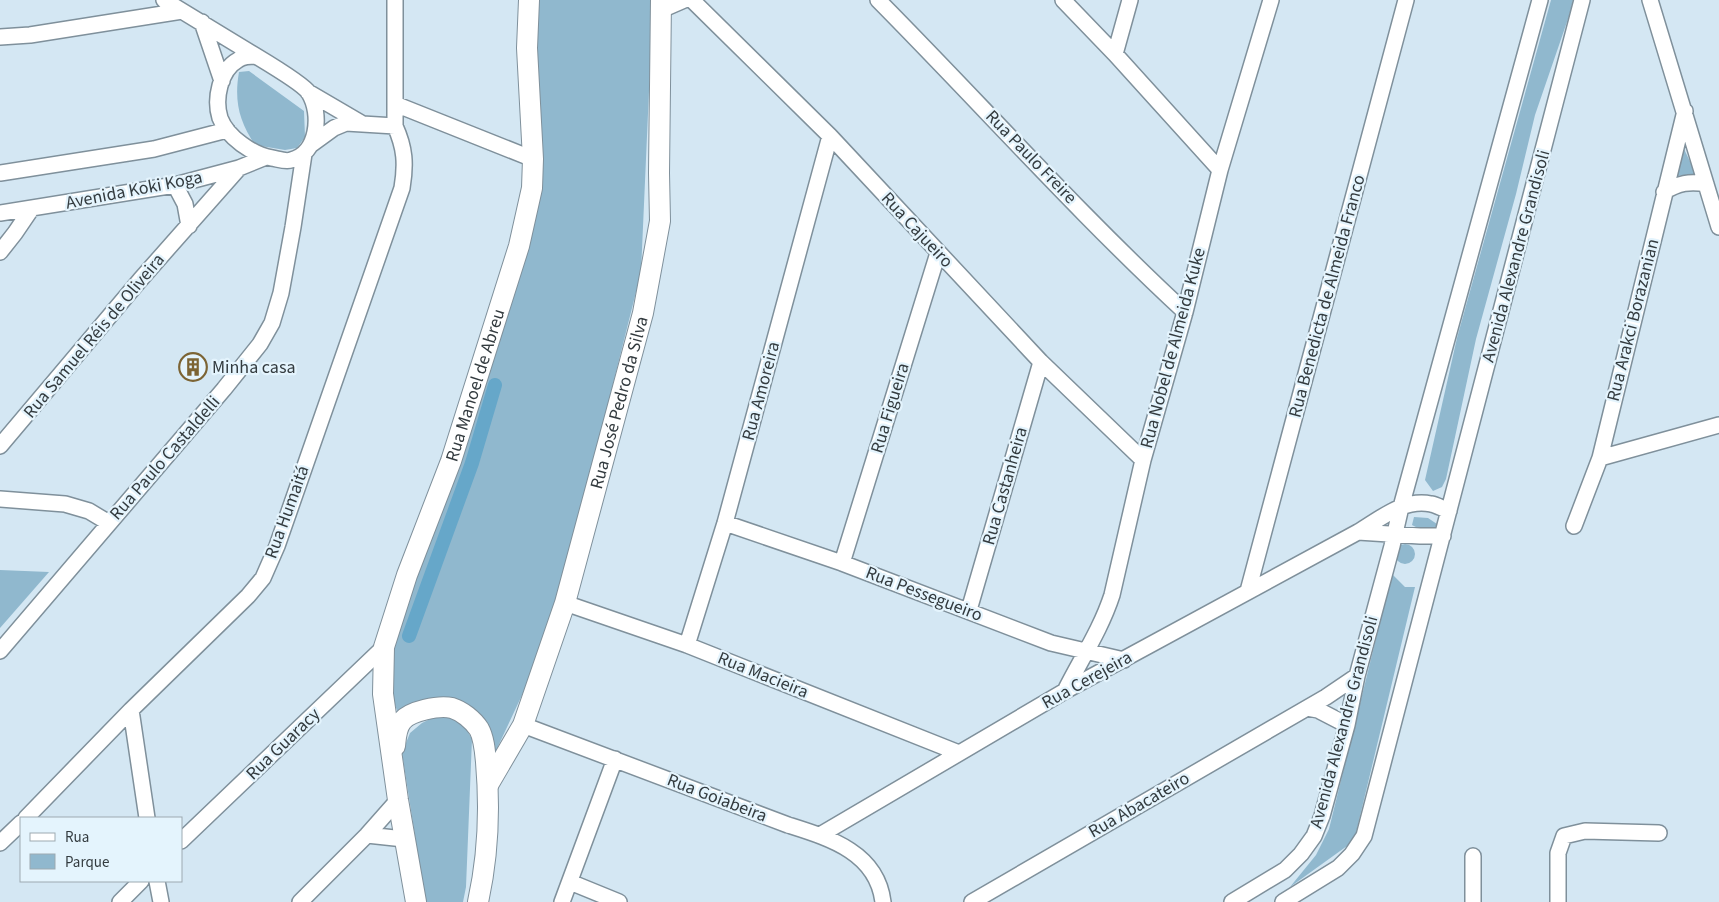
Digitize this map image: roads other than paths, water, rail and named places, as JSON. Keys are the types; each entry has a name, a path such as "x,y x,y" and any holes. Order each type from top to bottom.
{"main road":[{"name":"Rua Manoel de Abreu","path":"393,763 383,694 384,647 407,576 451,462 519,246 532,188 534,159 527,48 529,0"},
{"name":"Rua José Pedro da Silva","path":"488,785 523,725 565,603 643,313 660,221 661,5"},
{"path":"416,902 404,839 393,763 396,730 402,721 412,713 433,708 452,708 467,716 479,729 485,748 488,785 486,850 478,902"}],"street":[{"path":"164,0 256,56 308,92 362,124"},
{"name":"Rua Humaitá","path":"27,817 131,710 248,596 263,578 277,546 402,188 404,155 402,141 395,126 395,0"},
{"path":"661,5 684,0"},
{"name":"Rua Cajueiro","path":"692,0 830,136 1041,362 1143,460"},
{"name":"Rua Paulo Freire","path":"878,0 1131,262 1185,312"},
{"path":"1063,0 1115,54 1220,170"},
{"path":"1115,54 1130,0"},
{"name":"Rua Nobel de Almeida Kuke","path":"1065,691 1106,613 1112,595 1143,460 1185,312 1220,170 1271,0"},
{"name":"Rua Benedicta de Almeida Franco","path":"1248,591 1406,0"},
{"name":"Avenida Alexandre Grandisoli","path":"1232,902 1286,870 1302,854 1314,836 1322,816 1347,725 1357,676 1401,507 1540,0"},
{"name":"Avenida Alexandre Grandisoli","path":"1283,902 1338,868 1352,854 1364,836 1582,0"},
{"path":"1650,0 1719,226"},
{"path":"0,37 30,35 182,11"},
{"path":"202,22 222,81"},
{"path":"256,56 244,57 227,68 218,96 220,117 227,130 242,144 266,157 290,161 340,124 353,122 395,126"},
{"path":"308,92 316,116 316,126 308,149"},
{"path":"395,104 534,159"},
{"name":"Rua Arakci Borazanian","path":"1574,526 1600,458 1685,111"},
{"name":"Avenida Koki Koga","path":"0,173 154,149 227,130"},
{"name":"Rua Amoreira","path":"687,645 724,523 830,136"},
{"name":"Rua Paulo Castaldelli","path":"0,651 224,389 260,344 272,323 281,293 308,149"},
{"name":"Avenida Koki Koga","path":"0,212 175,185 239,168 266,157"},
{"name":"Rua Samuel Réis de Oliveira","path":"0,446 140,280 239,168"},
{"path":"1664,192 1682,183 1706,184"},
{"path":"175,185 186,204 189,226"},
{"path":"0,252 32,208"},
{"name":"Rua Figueira","path":"842,563 938,253"},
{"name":"Rua Castanheira","path":"969,610 1041,362"},
{"path":"1600,458 1719,425"},
{"path":"0,499 65,504 89,511 109,524"},
{"path":"1401,507 1414,503 1424,503 1433,504 1449,511"},
{"name":"Rua Cerejeira","path":"820,835 1065,691 1401,507"},
{"name":"Rua Pessegueiro","path":"724,523 842,563 969,610 1051,643 1124,660"},
{"path":"1358,532 1443,536"},
{"name":"Rua Macieira","path":"565,603 687,645 959,753"},
{"name":"Rua Guaracy","path":"182,841 384,647"},
{"name":"Rua Abacateiro","path":"972,902 1307,708 1357,676"},
{"path":"1307,708 1324,712 1347,725"},
{"path":"131,710 147,817"},
{"name":"Rua Goiabeira","path":"523,725 788,826 820,835 849,848 866,864 878,881 883,902"},
{"path":"562,902 615,759"},
{"path":"300,902 367,835 398,800"},
{"path":"0,843 20,824"},
{"path":"1558,902 1558,853 1564,836 1585,831 1659,833"},
{"path":"367,835 404,839"},
{"path":"1473,856 1473,902"},
{"path":"120,902 140,882"},
{"path":"158,882 161,902"},
{"path":"570,882 619,902"}],"waterway":[{"path":"409,636 472,463 495,385"}],"place":[{"name":"Minha casa","path":"193,367"}]}
